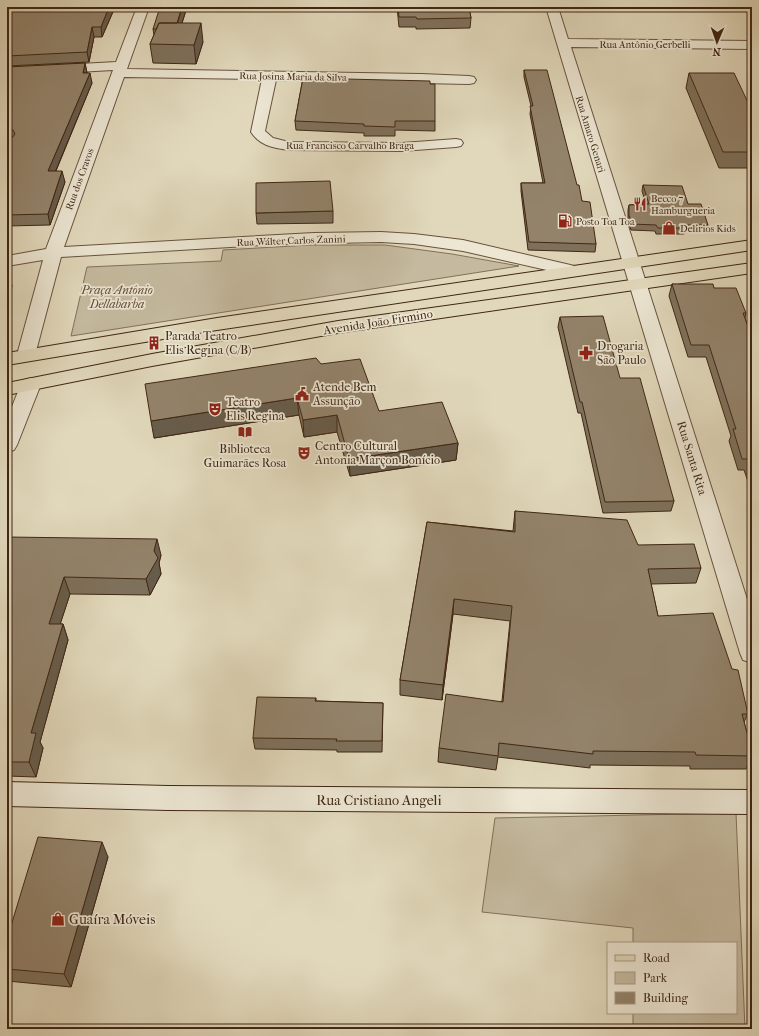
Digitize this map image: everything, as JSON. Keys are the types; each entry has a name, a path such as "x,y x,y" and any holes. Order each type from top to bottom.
{"main road":[{"name":"Avenida João Firmino","path":"7,359 217,324 752,245"},
{"name":"Avenida João Firmino","path":"7,390 152,360 338,327 752,268"}],"street":[{"name":"Rua dos Cravos","path":"26,355 58,236 143,7"},
{"name":"Rua Amaro Genari","path":"552,7 631,262"},
{"name":"Rua Antônio Gerbelli","path":"563,43 752,45"},
{"name":"Rua Josina Maria da Silva","path":"7,72 119,70 270,76 469,80"},
{"name":"Rua Francisco Carvalho Braga","path":"270,76 258,132 263,139 274,144 289,146 402,147 456,143"},
{"name":"Rua Wálter Carlos Zanini","path":"7,260 31,255 53,253 321,238 391,238 446,243 497,252 573,271"},
{"name":"Rua Santa Rita","path":"631,262 752,654"},
{"path":"7,446 31,384"},
{"name":"Rua Cristiano Angeli","path":"7,794 176,798 752,802"}],"green space":[{"name":"Praça Antônio Dellabarba","path":"311,245 385,245 452,254 519,266 71,336 87,267 221,261 223,250"},
{"path":"736,813 745,1029 633,1029 633,1014 737,1014 737,942 633,942 633,928 482,912 495,818"}],"building":[{"path":"7,7 109,7 101,27 92,27 87,52 7,56"},
{"path":"160,7 182,7 177,23 159,23 156,29 153,29"},
{"path":"398,7 469,7 471,18 417,19 416,17 399,17"},
{"path":"159,23 201,23 194,45 150,44"},
{"path":"85,63 83,73 90,73 48,171 62,171 48,214 7,215 7,138 12,138 15,134 13,130 7,129 7,67"},
{"path":"524,70 547,70 577,185 579,185 582,201 590,202 596,244 529,242 521,183 545,183 530,106 533,106"},
{"path":"689,73 734,73 752,111 752,152 723,152"},
{"path":"303,78 430,81 430,84 435,84 435,121 395,121 395,127 295,121"},
{"path":"330,181 333,211 256,213 256,183"},
{"path":"643,185 682,186 688,204 701,204 708,225 684,225 685,228 658,228 656,225 632,224 629,215 629,205 649,204"},
{"path":"672,284 713,284 714,288 736,288 746,313 743,313 752,337 752,470 748,459 742,459 733,429 736,429 709,345 691,345"},
{"path":"603,316 620,378 640,378 674,501 605,502 582,402 580,402 560,317"},
{"path":"316,358 321,364 360,359 379,411 442,402 458,443 349,459 337,415 303,420 297,398 151,421 145,384"},
{"path":"515,511 627,520 638,545 694,544 701,568 648,569 658,616 713,613 732,669 738,670 748,714 742,714 752,756 696,755 695,752 593,751 593,754 499,743 498,756 439,748 446,694 503,702 512,606 454,599 443,685 400,680 427,522 515,532"},
{"path":"7,537 157,539 154,551 158,558 146,579 64,577 49,624 63,624 31,733 36,733 29,762 7,762"},
{"path":"257,697 316,698 315,701 383,703 382,741 253,738"},
{"name":"Guaíra Móveis","path":"38,837 102,842 64,974 7,969 7,939"}],"place":[{"name":"Becco 7 Hamburgueria","path":"640,204"},
{"name":"Posto Toa Toa","path":"565,221"},
{"name":"Delirios Kids","path":"669,228"},
{"name":"Parada Teatro Elis Regina (C/B)","path":"154,343"},
{"name":"Drogaria São Paulo","path":"586,353"},
{"name":"Atende Bem Assunção","path":"302,394"},
{"name":"Teatro Elis Regina","path":"215,409"},
{"name":"Biblioteca Guimarães Rosa","path":"245,432"},
{"name":"Centro Cultural Antonia Marçon Bonício","path":"304,453"},
{"name":"Guaíra Móveis","path":"58,919"}]}
